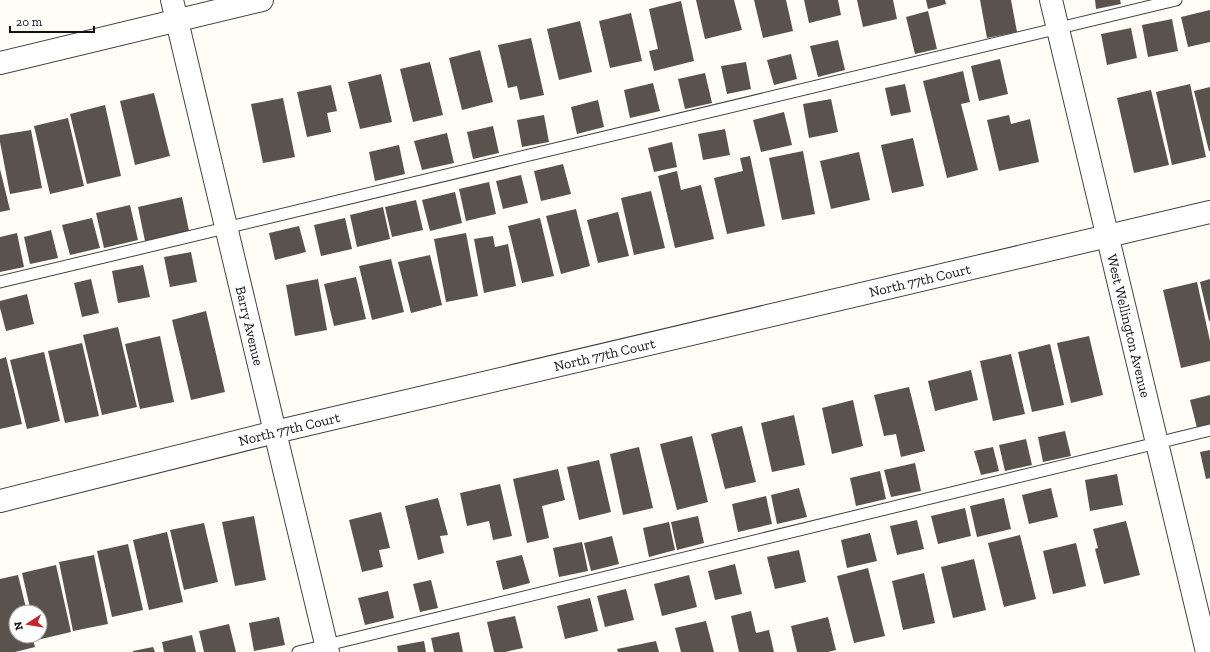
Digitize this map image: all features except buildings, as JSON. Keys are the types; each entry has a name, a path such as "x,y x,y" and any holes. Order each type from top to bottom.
{"street":[{"path":"0,63 175,10 262,0"},
{"name":"West Wellington Avenue","path":"1051,0 1208,652"},
{"name":"Barry Avenue","path":"175,10 328,649"},
{"name":"North 77th Court","path":"0,501 275,432 1210,212"}],"lane":[{"path":"0,282 1176,0"},
{"path":"298,652 328,649 1210,430"}]}
